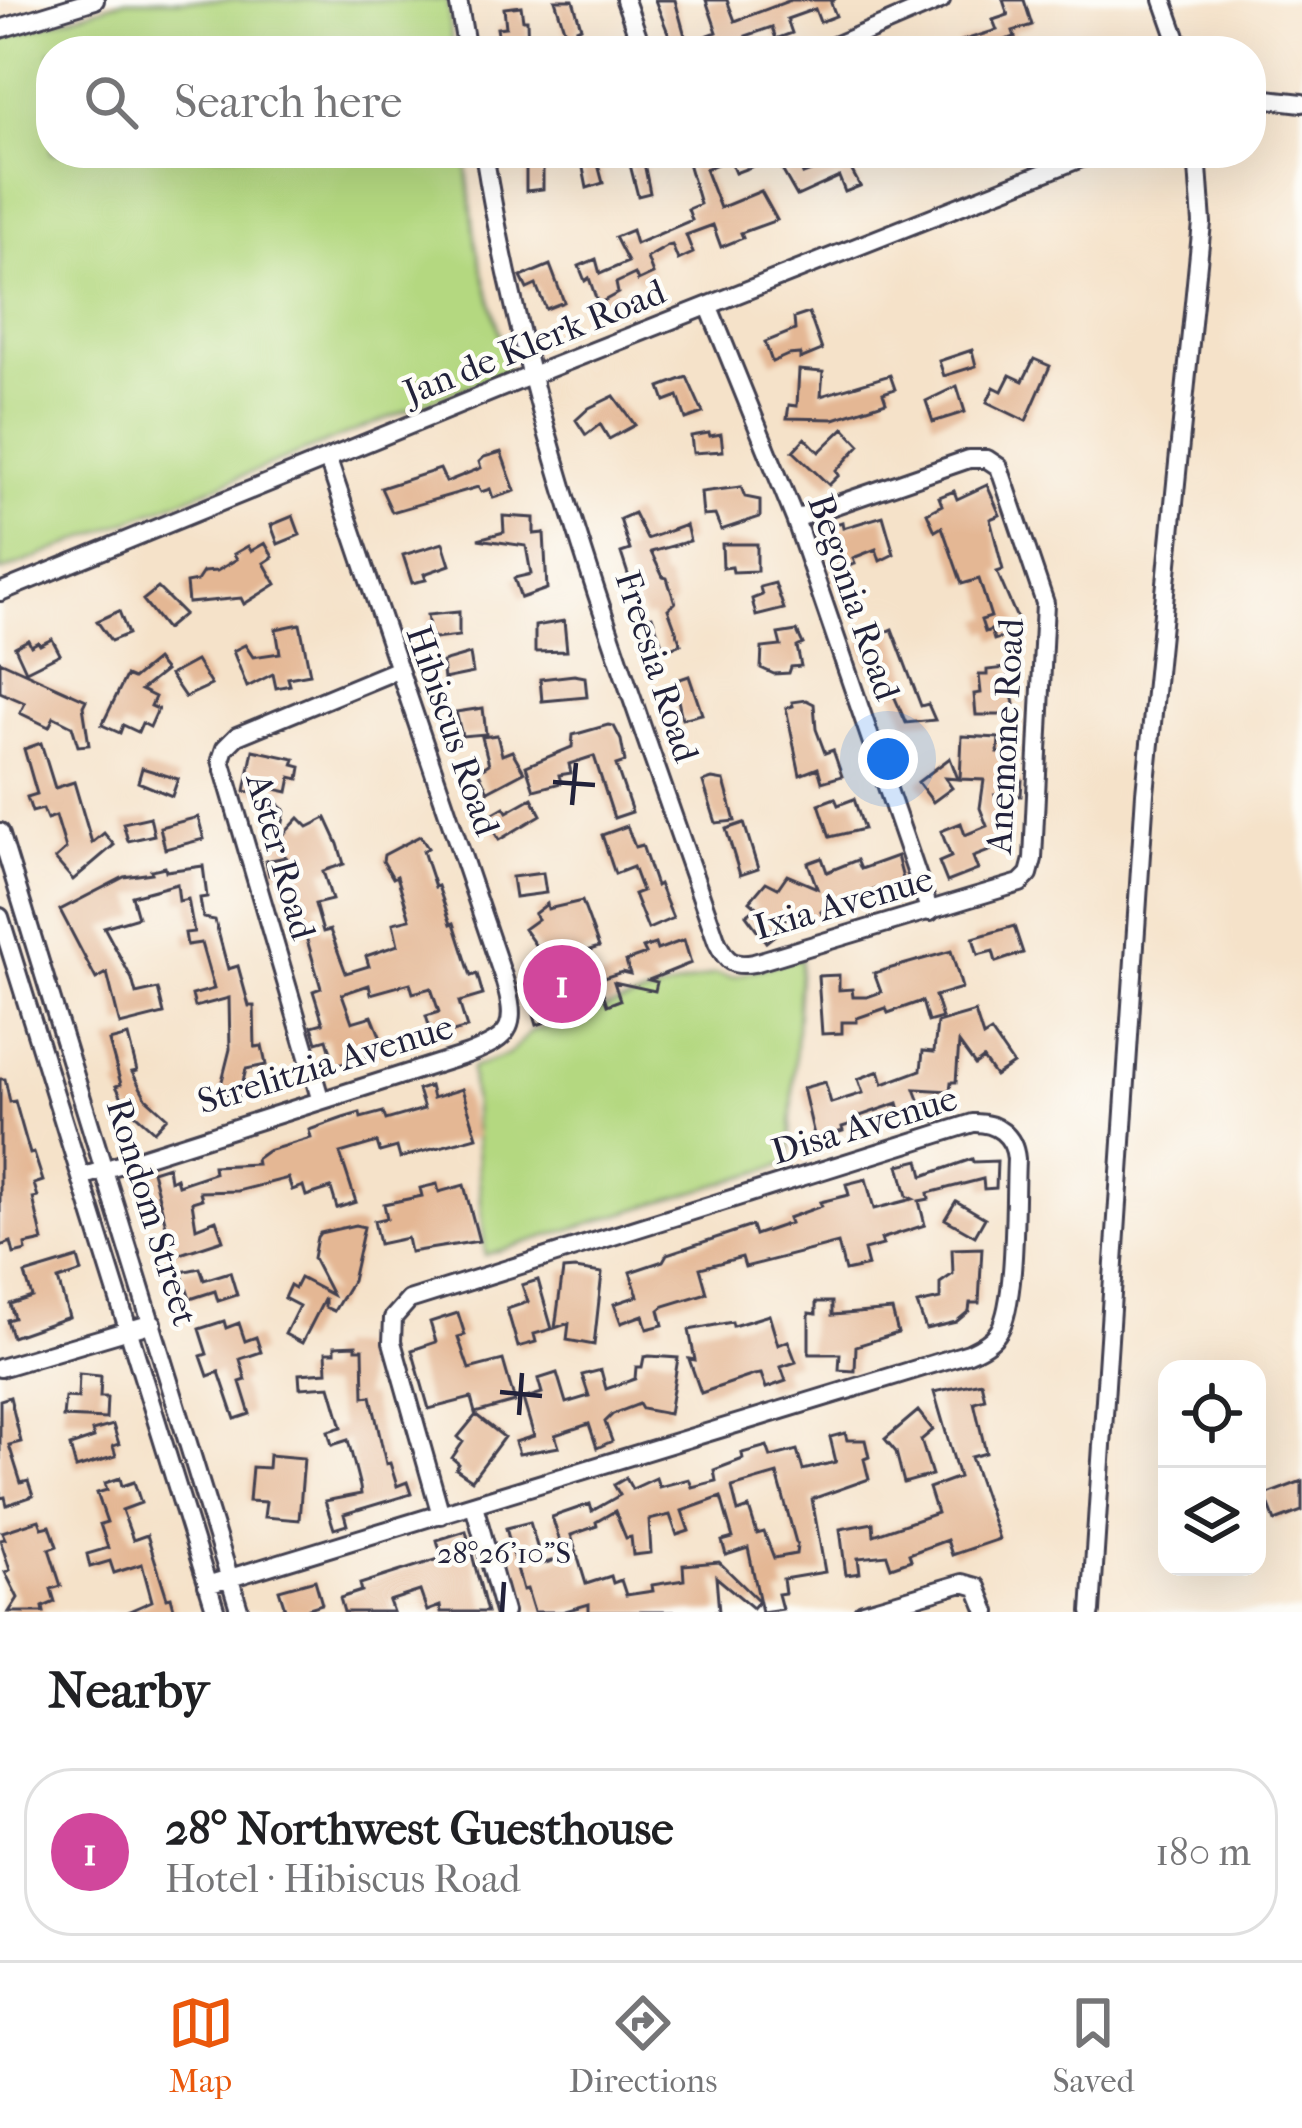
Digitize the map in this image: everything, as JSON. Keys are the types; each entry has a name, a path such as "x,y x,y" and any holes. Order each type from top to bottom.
{"street":[{"path":"0,29 95,0"},
{"path":"458,0 464,36"},
{"path":"625,0 638,36"},
{"path":"857,36 941,0"},
{"path":"1163,0 1176,36"},
{"path":"1266,99 1302,103"},
{"name":"Freesia Road","path":"486,168 499,246 530,376 631,693 717,941 727,960 740,965"},
{"name":"Jan de Klerk Road","path":"0,592 1056,168"},
{"path":"1091,1612 1145,793 1202,223 1198,168"},
{"name":"Begonia Road","path":"709,307 794,519 930,912"},
{"name":"Anemone Road","path":"794,519 969,459 987,459 999,467 1045,611 1029,874"},
{"name":"Hibiscus Road","path":"328,460 504,979 512,1007 510,1023"},
{"name":"Aster Road","path":"320,1098 221,766 222,755 237,736 398,669"},
{"name":"Rondom Street","path":"0,832 240,1612"},
{"name":"Ixia Avenue","path":"740,965 930,912 1020,883 1029,874"},
{"name":"Rondom Street","path":"0,916 215,1612"},
{"name":"Strelitzia Avenue","path":"81,1177 489,1046 504,1036 510,1023"},
{"name":"Disa Avenue","path":"208,1585 442,1515 982,1347 1001,1328 1007,1310 1016,1159 1011,1142 994,1126 973,1123 424,1294 402,1305 393,1318 392,1342 442,1515"},
{"path":"0,1368 153,1323"},
{"path":"474,1505 504,1612"},
{"path":"863,1612 963,1583 977,1587 987,1612"}],"green space":[{"path":"126,0 447,0 451,36 36,36 36,168 467,168 476,246 509,370 0,572 0,39"},
{"path":"801,957 789,1163 485,1255 471,1068 508,1055 532,1031 714,974 732,977"}],"building":[{"path":"555,0 573,0 581,27 576,29 578,36 566,36"},
{"path":"655,0 675,0 685,36 669,36"},
{"path":"706,0 727,0 735,21 791,0 834,0 836,16 820,22 815,9 787,19 792,33 784,36 775,36 772,27 746,36 706,36 717,32"},
{"path":"1003,0 1024,0 1032,25 1013,31 1015,36 978,36 997,30 993,20 1008,15"},
{"path":"521,6 528,36 498,36 497,28 506,27 504,8"},
{"path":"526,168 543,168 543,189 526,191"},
{"path":"583,168 599,168 603,183 587,188"},
{"path":"631,168 645,168 650,193 638,196"},
{"path":"690,168 707,168 720,208 761,191 777,220 741,233 743,238 721,247 713,225 686,235 693,253 678,260 672,245 668,246 647,258 653,274 638,281 635,274 616,283 618,293 598,304 579,266 596,259 600,274 628,262 615,237 632,230 636,244 692,220 688,209 700,204"},
{"path":"781,168 801,168 803,174 819,168 850,168 860,186 845,192 839,177 797,196"},
{"path":"550,265 564,302 546,309 536,285 527,289 521,277"},
{"path":"809,313 822,350 800,359 800,354 788,355 772,362 765,342 795,330 794,318"},
{"path":"972,350 976,366 944,376 939,361"},
{"path":"1034,359 1050,366 1026,421 987,402 994,387 1002,391 1010,375 1023,381"},
{"path":"799,370 823,372 821,396 890,375 895,389 883,393 886,402 834,419 787,418 789,405 797,406"},
{"path":"687,377 703,413 686,419 678,396 665,401 660,387"},
{"path":"957,386 965,412 933,422 926,401"},
{"path":"614,396 635,425 609,439 600,424 586,435 576,420"},
{"path":"844,428 860,445 829,485 793,451 805,438 819,452"},
{"path":"721,434 723,451 693,453 691,436"},
{"path":"501,452 515,491 493,498 490,489 481,492 478,487 392,512 381,488 440,469 446,482 481,468 484,457"},
{"path":"987,485 1000,515 990,519 1003,570 997,572 1019,623 1015,624 1017,633 994,640 981,620 991,617 979,579 962,584 942,527 935,531 927,513 942,505 939,497 954,491 957,499"},
{"path":"741,487 745,497 760,500 760,517 721,530 715,515 703,516 701,492"},
{"path":"634,513 647,539 686,525 690,541 651,552 667,578 675,603 668,609 681,644 664,650 652,616 645,618 639,608 621,553 630,550 620,519"},
{"path":"293,516 300,535 278,544 271,525"},
{"path":"503,516 534,518 534,534 544,533 547,589 521,598 514,578 531,574 526,546 478,539 504,532"},
{"path":"883,516 894,554 880,561 876,549 853,558 855,564 848,566 857,594 848,597 842,582 835,584 831,573 837,571 825,542 830,541 826,527 842,522 843,528"},
{"path":"265,543 273,557 264,563 276,584 244,604 241,598 188,603 186,583 197,581 203,572 217,571 248,546 251,551"},
{"path":"443,543 450,565 412,583 403,555"},
{"path":"722,544 757,544 757,571 723,568"},
{"path":"775,583 784,609 756,616 752,599 762,595 760,587"},
{"path":"158,588 184,614 166,629 143,600"},
{"path":"119,611 128,634 111,641 97,621"},
{"path":"459,612 459,636 435,639 430,634 427,615"},
{"path":"564,621 567,651 535,652 535,626"},
{"path":"300,624 310,674 288,678 290,685 276,688 273,674 247,687 233,651 245,645 253,657 280,653 276,629"},
{"path":"892,629 921,706 928,704 935,720 906,723 883,671 872,676 859,643"},
{"path":"797,631 803,644 797,647 801,666 774,674 761,668 762,648 781,646 778,634"},
{"path":"52,639 60,654 26,671 15,647 28,640 31,646"},
{"path":"470,654 473,673 444,679 442,662"},
{"path":"156,660 165,671 141,690 155,697 151,706 158,709 150,727 142,723 138,732 123,725 120,733 102,725 126,676 133,679"},
{"path":"0,661 86,700 89,745 78,746 72,726 54,717 49,727 20,713 25,703 0,692"},
{"path":"196,661 211,685 185,697 170,675"},
{"path":"1007,668 1016,715 976,715 979,675"},
{"path":"689,676 702,714 682,719 674,681"},
{"path":"585,677 587,697 542,701 540,679"},
{"path":"806,700 814,704 825,753 833,750 842,776 822,782 818,768 800,775 786,708"},
{"path":"483,708 486,734 462,736 456,712"},
{"path":"614,726 621,740 625,762 616,765 632,812 614,818 594,756 569,764 571,773 559,775 561,783 534,790 526,766 572,747 573,735"},
{"path":"497,735 502,755 512,751 524,772 488,791 478,771 489,764 482,737"},
{"path":"962,736 999,738 998,753 1006,753 1005,762 1011,762 1010,779 1022,780 1021,796 995,795 1013,842 973,857 978,870 947,882 939,862 951,857 941,831 961,823 965,835 987,826 980,808 984,780 960,779"},
{"path":"41,743 55,788 74,782 92,843 104,833 114,845 73,880 55,859 66,849 56,816 47,819 43,809 32,812 27,797 37,794 24,749"},
{"path":"253,750 295,759 293,765 301,767 299,779 291,777 288,792 261,786 270,796 245,791"},
{"path":"950,758 958,779 945,778 952,788 933,802 918,782"},
{"path":"142,768 178,779 172,796 138,782"},
{"path":"724,781 735,821 716,823 703,782"},
{"path":"532,798 541,815 499,840 489,823 490,815"},
{"path":"835,798 838,805 854,799 864,829 830,837 819,804"},
{"path":"277,803 285,810 280,838 299,818 308,827 326,818 338,844 344,864 323,871 332,900 315,904 323,932 330,930 346,973 369,966 366,956 398,945 393,923 410,919 397,876 393,878 384,855 420,836 428,848 423,851 435,887 483,995 459,1002 467,1028 433,1038 426,1016 439,1012 431,988 413,993 410,983 371,994 369,985 342,994 352,1022 372,1016 386,1051 335,1066 327,1039 317,1042 312,1026 323,1023 313,991 321,988 287,871 269,875 266,861 286,857 274,844 279,839 268,826 273,821 266,813"},
{"path":"150,817 154,835 128,841 123,823"},
{"path":"198,817 204,839 165,849 160,827"},
{"path":"744,823 758,869 740,875 726,829"},
{"path":"627,826 635,847 642,845 673,918 648,929 634,894 642,891 633,867 615,874 602,835"},
{"path":"897,856 907,894 887,901 882,887 821,911 823,918 806,924 800,907 772,929 776,934 766,942 746,915 757,907 750,901 766,882 778,888 787,875 817,888 808,863 822,858 827,872 857,860 861,869"},
{"path":"203,866 207,897 200,898 203,918 215,920 228,969 238,966 249,1006 254,1006 255,1047 262,1046 266,1065 246,1069 239,1098 219,1093 230,1049 229,998 195,1007 192,995 214,989 201,943 187,945 185,933 194,932 188,899 179,901 177,884 132,896 138,917 104,927 136,994 158,989 164,1014 120,1025 107,973 96,979 60,910 124,877 165,867 166,871"},
{"path":"543,873 546,893 515,897 512,877"},
{"path":"582,901 599,947 580,953 594,981 630,974 626,961 646,954 643,948 655,944 657,950 684,940 691,963 649,980 657,982 655,991 614,982 620,1000 607,1005 603,993 587,1001 584,995 552,1012 554,1019 537,1025 531,1005 554,998 544,978 550,975 546,968 550,966 524,929 547,904 548,909"},
{"path":"1014,926 1023,953 996,962 993,951 978,955 973,938"},
{"path":"951,951 962,988 935,996 942,1018 928,1022 922,1001 888,1013 886,1008 857,1018 857,1022 842,1022 842,1033 822,1034 818,976 839,975 839,990 852,989 853,997 867,997 881,992 874,973"},
{"path":"975,1012 983,1037 991,1032 1013,1064 995,1076 983,1059 975,1065 959,1043 956,1082 951,1082 950,1091 915,1089 923,1110 902,1117 898,1103 860,1116 861,1121 842,1127 843,1131 815,1139 803,1088 825,1082 831,1103 863,1093 858,1079 879,1071 883,1084 921,1070 923,1051 934,1052 937,1023"},
{"path":"128,1036 137,1071 132,1072 146,1098 167,1117 154,1131 127,1107 116,1086 121,1084 109,1041"},
{"path":"0,1079 5,1079 10,1102 15,1101 43,1181 34,1184 38,1197 33,1198 43,1241 25,1245 26,1251 14,1254 11,1242 0,1246"},
{"path":"430,1086 433,1098 462,1089 477,1137 400,1158 397,1147 380,1152 377,1142 340,1153 356,1202 337,1208 331,1188 306,1196 303,1186 292,1190 288,1178 238,1191 200,1192 202,1199 192,1202 196,1228 216,1220 223,1240 174,1256 152,1171 168,1166 170,1181 176,1178 178,1185 214,1173 213,1166 257,1164 256,1159 267,1151 311,1138 309,1130 343,1118 383,1112 386,1120 424,1109 418,1090"},
{"path":"972,1159 997,1161 996,1188 984,1189 983,1179 928,1193 929,1199 919,1201 925,1225 881,1239 883,1245 864,1250 868,1266 845,1271 838,1243 745,1267 742,1257 700,1268 707,1293 664,1306 659,1310 663,1325 647,1329 643,1315 621,1323 614,1304 638,1296 630,1272 663,1261 667,1254 752,1226 755,1235 790,1223 788,1218 822,1206 820,1202 849,1195 846,1184 866,1179 874,1209 913,1199 907,1196 899,1165 919,1160 923,1176"},
{"path":"437,1184 439,1192 464,1185 479,1241 410,1252 407,1238 379,1244 374,1221 387,1218 384,1204 422,1196 420,1188"},
{"path":"956,1201 985,1218 975,1236 945,1219"},
{"path":"355,1225 364,1227 352,1281 334,1311 325,1307 325,1298 302,1343 285,1334 299,1306 284,1298 290,1285 295,1288 300,1278 332,1295 313,1258 317,1237"},
{"path":"982,1248 979,1303 970,1303 969,1311 956,1322 926,1329 917,1304 940,1299 940,1283 953,1274 952,1249"},
{"path":"78,1258 82,1272 58,1280 69,1317 12,1337 7,1320 14,1318 10,1304 32,1297 25,1274"},
{"path":"200,1268 204,1280 230,1272 237,1295 218,1301 215,1291 190,1299 181,1272"},
{"path":"563,1270 602,1273 594,1345 567,1340 569,1323 555,1328"},
{"path":"538,1280 552,1329 534,1334 536,1342 518,1347 507,1309 528,1302 522,1285"},
{"path":"816,1302 832,1302 832,1315 892,1310 898,1333 856,1346 855,1371 839,1370 840,1354 809,1354 809,1313 816,1314"},
{"path":"458,1313 465,1335 458,1337 469,1369 503,1360 515,1402 475,1413 471,1398 429,1409 412,1350 436,1342 430,1322"},
{"path":"769,1315 778,1345 788,1341 796,1362 781,1367 786,1381 766,1388 761,1374 701,1393 689,1359 695,1360 689,1330 732,1322 733,1326"},
{"path":"224,1321 226,1328 239,1323 245,1341 256,1337 261,1352 240,1359 246,1380 240,1382 250,1414 235,1419 219,1372 208,1376 201,1356 207,1354 199,1329"},
{"path":"335,1346 363,1349 364,1397 371,1396 386,1464 390,1463 397,1486 407,1482 411,1494 344,1514 347,1525 334,1529 325,1501 361,1494 360,1487 348,1440 332,1445 328,1431 342,1427 330,1386 300,1388 299,1374 327,1372 326,1352 335,1352"},
{"path":"644,1357 678,1358 669,1414 642,1409 639,1404 605,1422 612,1441 597,1448 589,1424 555,1435 559,1447 519,1454 515,1442 534,1436 523,1399 542,1393 538,1379 557,1373 566,1403 589,1396 582,1375 601,1370 606,1389 635,1379 636,1367 642,1367"},
{"path":"79,1374 101,1376 106,1419 63,1417 65,1397 78,1398"},
{"path":"981,1382 985,1399 974,1402 986,1453 971,1457 999,1539 952,1555 947,1540 909,1554 911,1560 891,1567 887,1555 858,1558 860,1573 846,1575 840,1529 873,1523 874,1535 937,1513 929,1488 959,1477 934,1392"},
{"path":"10,1397 21,1442 9,1445 21,1483 28,1481 33,1496 7,1505 5,1497 0,1498 0,1400"},
{"path":"918,1411 933,1430 921,1440 932,1475 904,1483 896,1452 885,1439"},
{"path":"476,1415 504,1437 472,1480 456,1469 459,1464 452,1458 463,1442 458,1437"},
{"path":"113,1425 119,1444 113,1446 116,1456 76,1468 70,1446 94,1438 92,1431"},
{"path":"845,1433 847,1440 865,1440 869,1479 812,1499 825,1572 783,1579 785,1593 778,1594 782,1609 762,1612 748,1548 726,1555 722,1541 733,1538 721,1497 682,1511 689,1531 677,1535 670,1515 649,1520 651,1553 633,1555 631,1537 626,1538 615,1511 596,1522 597,1526 571,1535 586,1584 611,1576 613,1583 621,1580 626,1595 653,1591 652,1585 684,1580 683,1565 719,1562 759,1601 753,1608 716,1577 719,1612 589,1612 589,1604 562,1612 534,1612 506,1528 530,1522 542,1564 565,1557 552,1517 590,1504 592,1511 620,1495 614,1485 626,1478 632,1489 656,1478 659,1487 689,1479 692,1487 716,1481 714,1470 743,1459 742,1453 767,1446 771,1457 797,1450 803,1470 836,1462 830,1437","holes":["777,1474 796,1554 774,1558 764,1532 757,1534 749,1508 738,1512 732,1487"]},
{"path":"269,1455 304,1458 299,1520 264,1517 266,1502 249,1501 252,1467 268,1468"},
{"path":"120,1478 122,1486 134,1482 141,1503 122,1510 133,1540 147,1535 175,1612 127,1612 152,1601 142,1564 114,1573 110,1561 90,1567 87,1554 108,1548 100,1524 107,1522 97,1493 107,1490 105,1483"},
{"path":"1302,1481 1302,1511 1275,1521 1266,1495"},
{"path":"39,1520 42,1528 50,1526 57,1546 49,1549 61,1586 51,1589 55,1602 43,1607 44,1612 9,1612 18,1598 5,1572 10,1570 0,1540 5,1539 2,1532"},
{"path":"466,1531 487,1612 441,1612 440,1606 427,1611 420,1591 389,1601 393,1612 344,1612 340,1598 362,1591 360,1584 442,1558 437,1540"},
{"path":"315,1580 322,1604 309,1608 310,1612 286,1612 279,1590"}],"place":[{"name":"28° Northwest Guesthouse","path":"562,984"}]}
